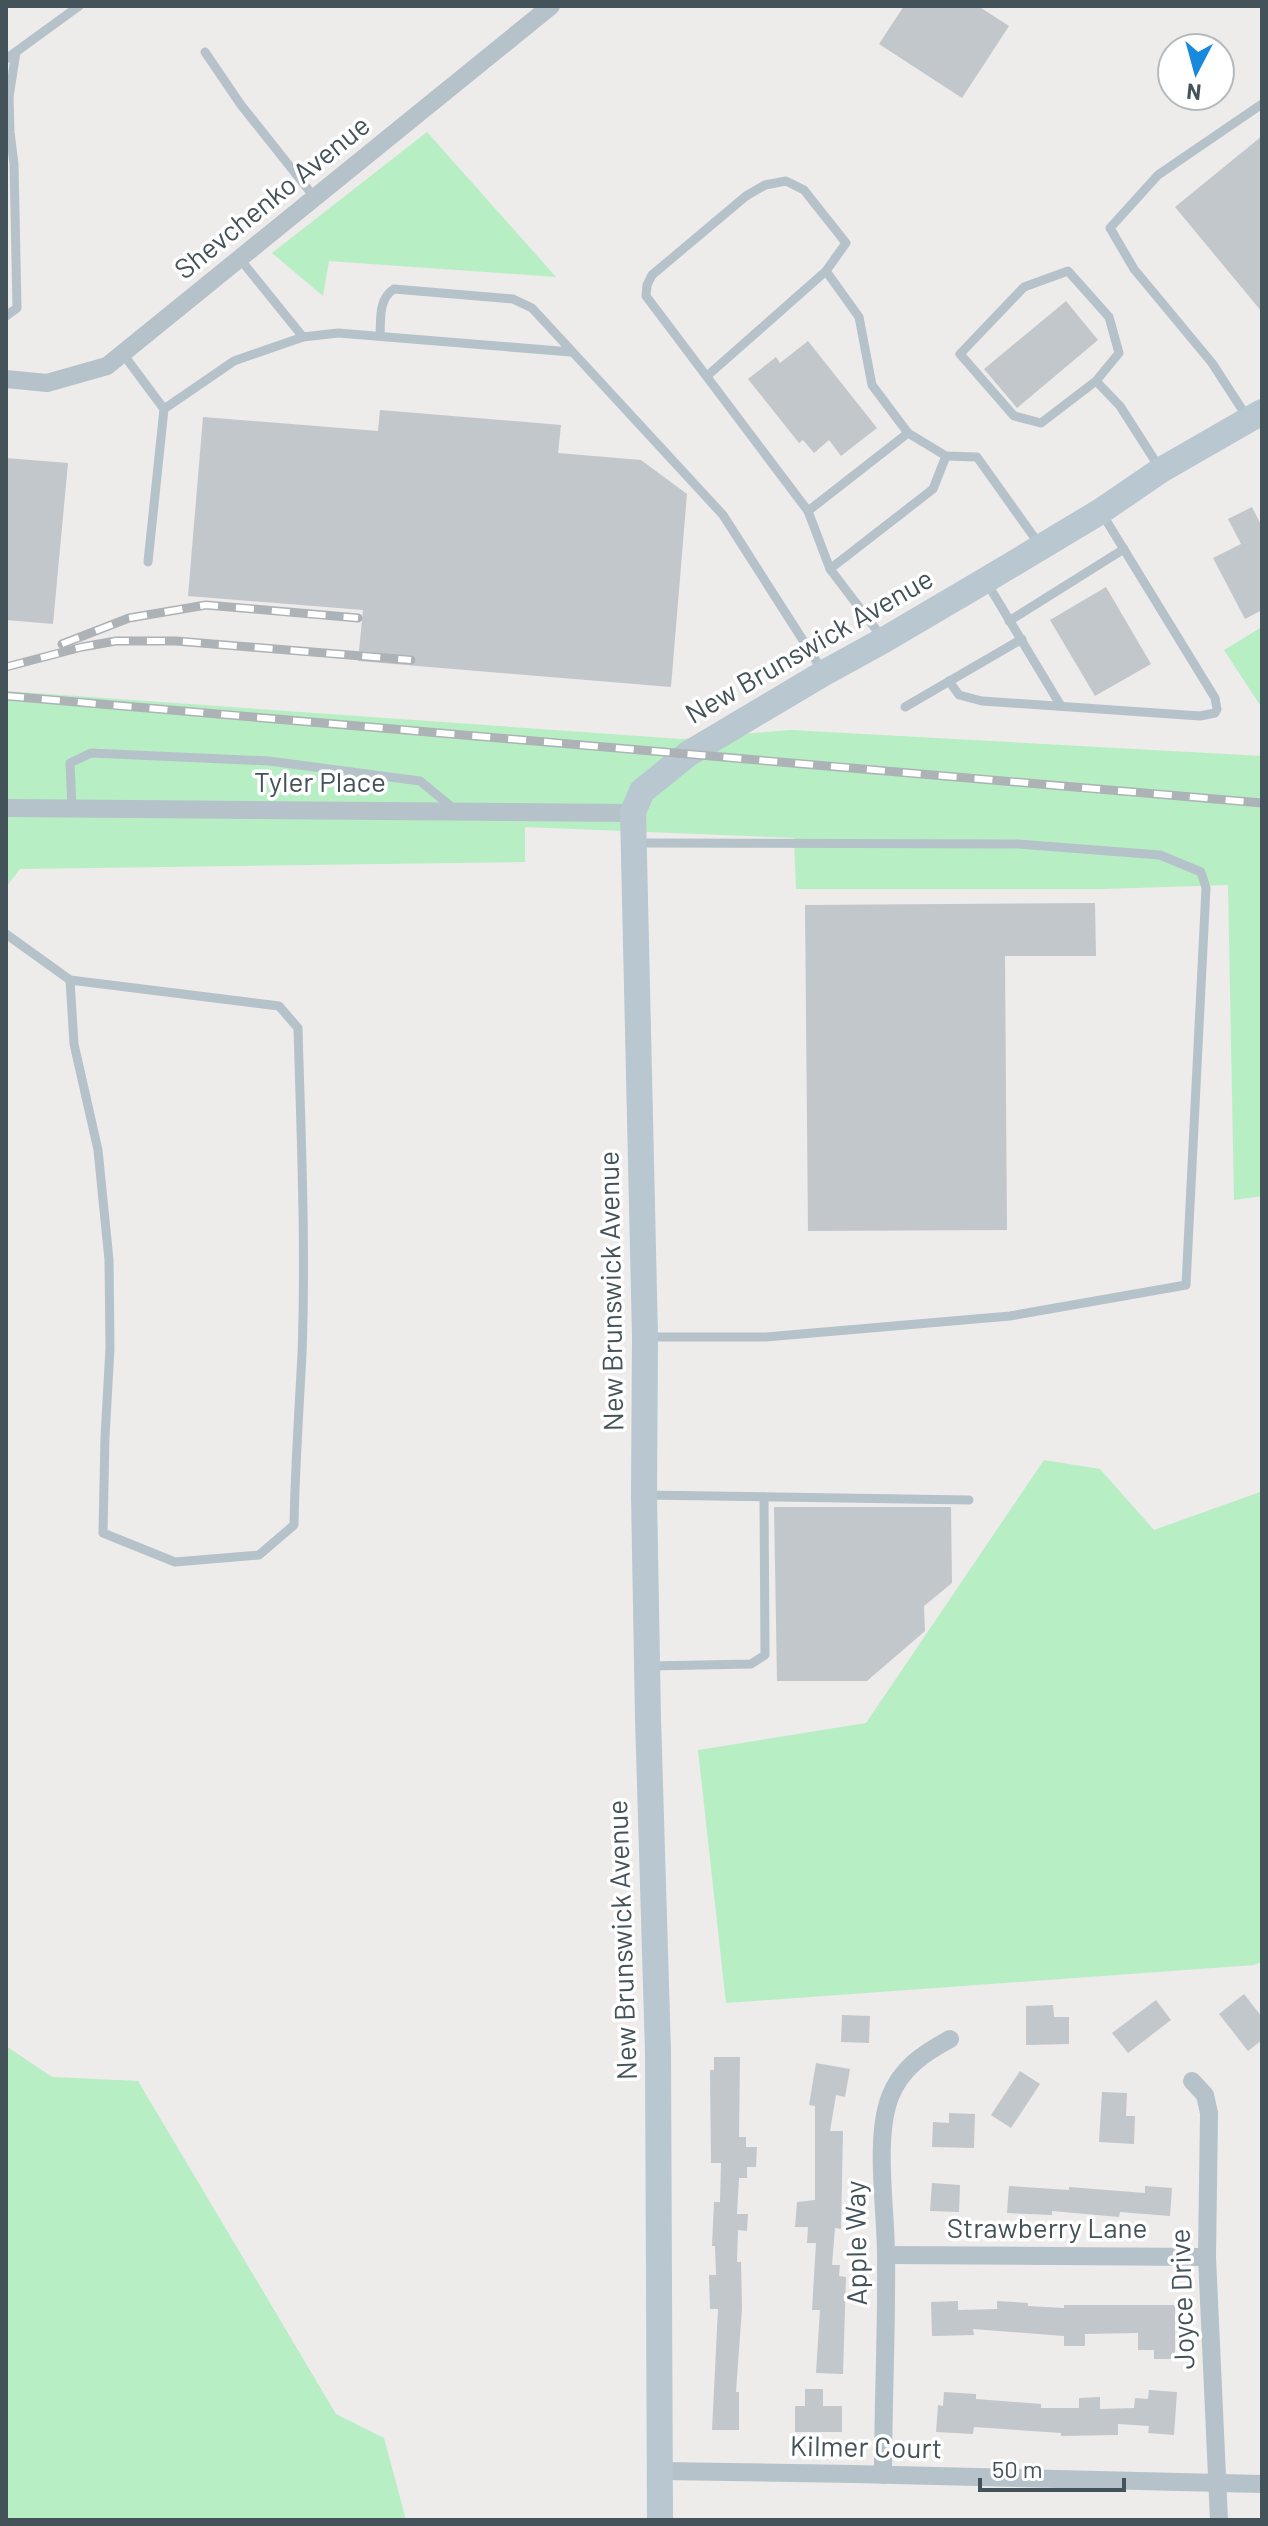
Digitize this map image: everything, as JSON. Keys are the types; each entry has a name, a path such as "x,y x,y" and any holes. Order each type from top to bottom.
{"street":[{"name":"Shevchenko Avenue","path":"6,379 47,383 107,366 551,6"},
{"name":"New Brunswick Avenue","path":"660,2520 658,2052 647,1666 645,1337 633,813 642,791 688,754 986,580 1101,511 1161,470 1256,416"},
{"name":"Tyler Place","path":"6,808 633,813"},
{"name":"Apple Way","path":"883,2475 886,2255 883,2128 890,2097 905,2070 926,2052 950,2039"},
{"name":"Joyce Drive","path":"1192,2081 1205,2095 1209,2113 1207,2257 1219,2520"},
{"name":"Strawberry Lane","path":"886,2255 1207,2257"},
{"name":"Kilmer Court","path":"660,2471 1262,2484"}],"lane":[{"path":"6,59 79,6"},
{"path":"6,316 17,308 14,164 9,97 16,52"},
{"path":"205,52 241,105 315,198"},
{"path":"1256,416 1134,269 1110,228 1158,175 1262,104"},
{"path":"707,376 826,271 846,243 804,190 786,181 765,185 746,196 652,275 646,296 808,511 830,569 884,640"},
{"path":"240,259 303,337"},
{"path":"826,271 859,317 872,385 908,433 946,456 977,457 1041,546"},
{"path":"1068,271 1109,317 1119,353 1096,381 1041,423 1014,416 960,354 1024,287 1068,271"},
{"path":"380,336 383,303 387,293 394,289 513,299 532,308 723,515 824,673"},
{"path":"164,409 234,361 303,337 338,333 571,352"},
{"path":"123,354 164,409 148,562"},
{"path":"1096,381 1120,406 1161,470"},
{"path":"808,511 908,433"},
{"path":"830,569 933,489 946,456"},
{"path":"949,681 959,695 970,698 1200,716 1215,713 1215,698 1101,511"},
{"path":"1009,621 1124,549"},
{"path":"986,580 1061,706"},
{"path":"905,707 1022,639"},
{"path":"72,808 70,763 91,753 269,761 420,781 455,811"},
{"path":"634,843 1018,844 1160,855 1201,872 1206,888 1186,1285 1010,1316 766,1337 645,1337"},
{"path":"6,934 70,980 279,1006 298,1028 302,1338 294,1525 259,1555 175,1562 103,1533 110,1348 109,1260 98,1150 74,1044 70,980"},
{"path":"644,1495 969,1500"},
{"path":"647,1666 751,1664 765,1655 764,1497"}],"green space":[{"path":"427,132 556,277 329,261 323,296 272,253"},
{"path":"1262,627 1262,708 1224,650"},
{"path":"6,691 681,739 791,730 1262,756 1262,1196 1234,1200 1228,885 1104,889 796,889 794,838 525,827 525,862 20,869 6,887"},
{"path":"1044,1460 1100,1469 1154,1530 1260,1492 1262,1488 1262,1962 726,2003 698,1750 866,1723"},
{"path":"6,2046 52,2077 138,2081 336,2414 384,2438 406,2520 6,2520"}],"building":[{"path":"904,6 978,6 1009,26 962,98 879,44"},
{"path":"1262,136 1262,312 1175,207"},
{"path":"1066,301 1098,340 1017,408 984,369"},
{"path":"808,341 877,428 841,456 829,440 814,453 803,440 799,443 748,379 776,357 780,363"},
{"path":"380,410 561,425 558,453 641,460 687,494 671,687 358,661 363,610 188,596 203,417 378,431"},
{"path":"6,458 68,463 53,624 6,620"},
{"path":"1252,507 1262,527 1262,610 1245,619 1213,558 1241,544 1228,519"},
{"path":"1106,587 1151,664 1095,696 1050,620"},
{"path":"1095,903 1096,956 1005,956 1007,1230 808,1231 805,905"},
{"path":"774,1507 951,1507 952,1583 924,1606 925,1631 867,1681 777,1681"},
{"path":"1244,1994 1262,2017 1262,2040 1248,2051 1219,2014"},
{"path":"1156,2000 1171,2020 1128,2053 1112,2033"},
{"path":"1053,2005 1054,2017 1069,2017 1069,2044 1026,2045 1026,2006"},
{"path":"842,2015 870,2016 869,2043 841,2042"},
{"path":"714,2057 740,2057 739,2137 746,2137 746,2147 757,2147 756,2167 747,2167 747,2178 739,2178 737,2214 748,2214 747,2231 738,2230 737,2262 741,2262 742,2308 736,2392 739,2392 739,2430 712,2430 718,2309 710,2309 709,2275 716,2275 715,2246 712,2246 714,2202 720,2202 721,2163 711,2163 710,2070 714,2070"},
{"path":"816,2063 850,2069 845,2097 836,2095 830,2131 843,2131 841,2229 835,2228 832,2265 840,2265 839,2276 846,2277 843,2374 816,2373 820,2310 812,2310 816,2243 807,2243 808,2227 795,2227 797,2202 815,2200 815,2106 809,2105"},
{"path":"1020,2071 1040,2084 1011,2128 991,2115"},
{"path":"1102,2092 1127,2093 1126,2116 1135,2116 1134,2144 1099,2142"},
{"path":"949,2113 975,2114 974,2148 932,2147 933,2122 949,2123"},
{"path":"932,2183 960,2185 959,2212 930,2211"},
{"path":"1009,2186 1145,2193 1145,2186 1172,2188 1170,2216 1120,2212 1119,2217 1052,2211 1052,2215 1007,2213"},
{"path":"958,2301 958,2310 997,2309 997,2301 1064,2308 1064,2305 1175,2305 1175,2359 1154,2359 1154,2350 1138,2350 1138,2333 1085,2334 1085,2346 1064,2346 1064,2336 973,2329 974,2335 932,2336 931,2302"},
{"path":"805,2389 823,2389 823,2406 842,2406 842,2432 795,2432 795,2406 805,2406"},
{"path":"1149,2390 1177,2392 1174,2435 1148,2433 1149,2426 1118,2424 1118,2435 1061,2436 1061,2433 974,2427 973,2434 936,2432 938,2405 943,2406 944,2392 976,2394 976,2399 1041,2404 1041,2408 1079,2408 1079,2398 1100,2397 1100,2409 1134,2408 1135,2398 1148,2399"}],"railway":[{"path":"62,644 129,618 206,605 358,618"},
{"path":"6,667 116,641 176,641 411,660"},
{"path":"6,696 1262,803"}]}
